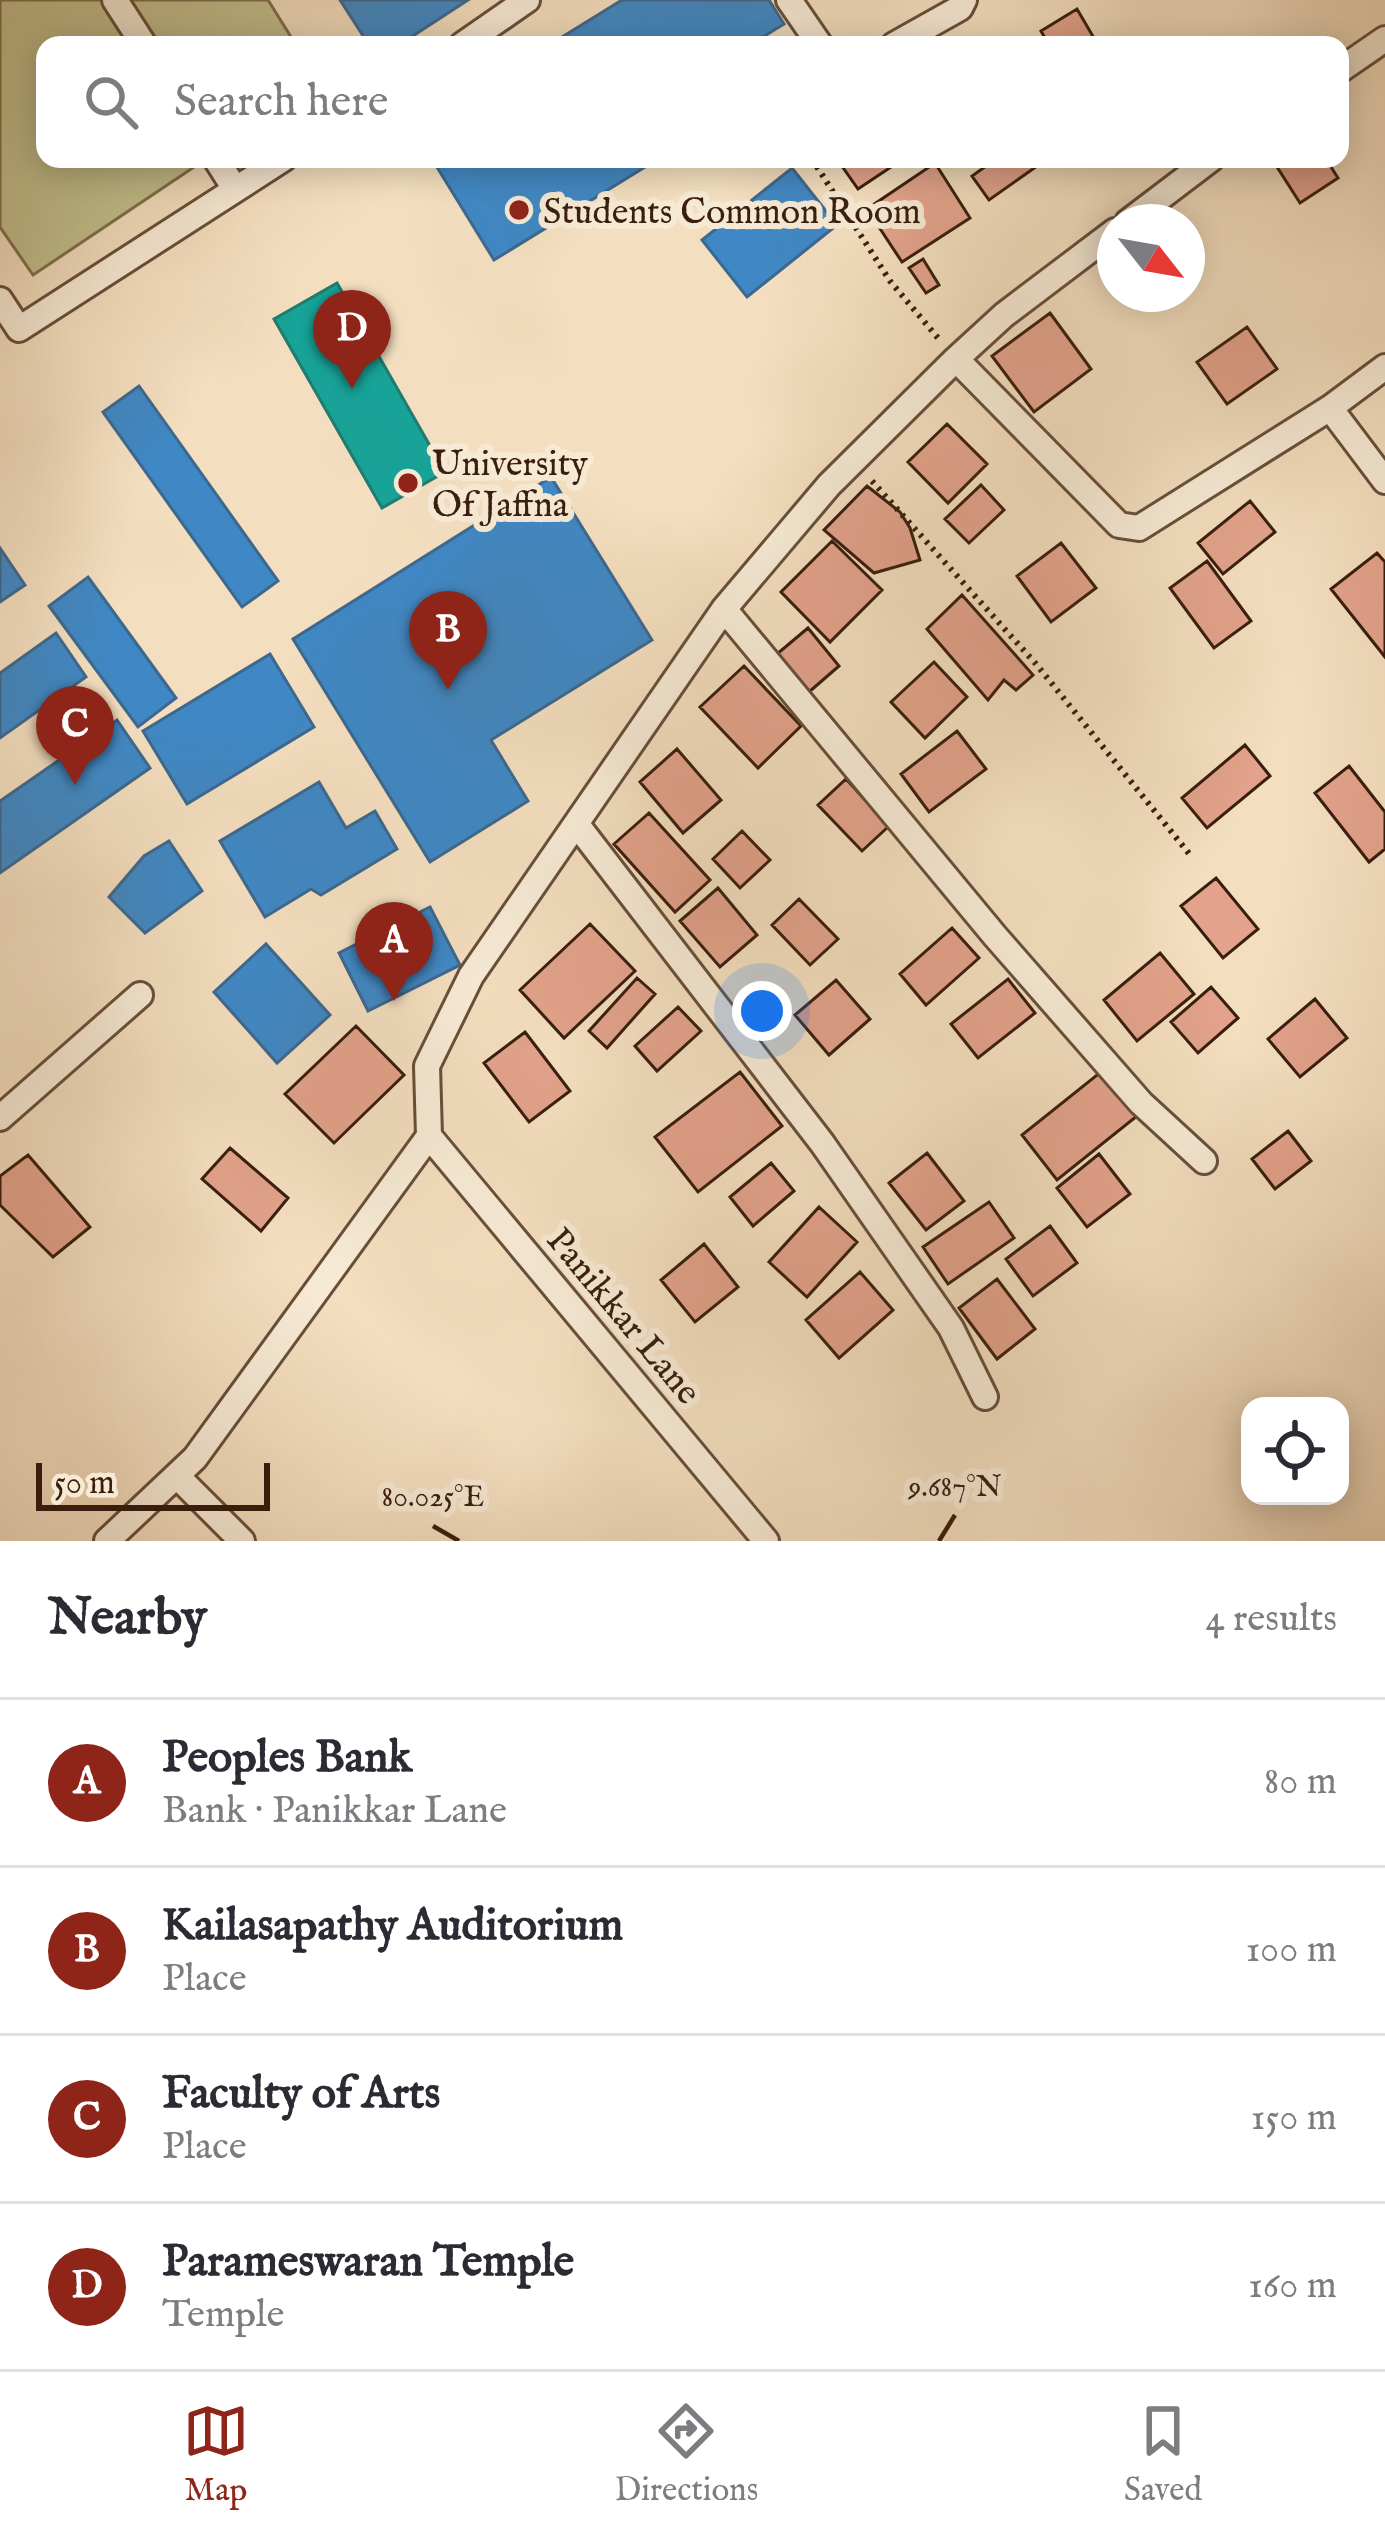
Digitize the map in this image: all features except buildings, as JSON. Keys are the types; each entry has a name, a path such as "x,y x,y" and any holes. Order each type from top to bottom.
{"street":[{"path":"115,0 137,36"},
{"path":"475,36 526,0"},
{"path":"789,0 814,36"},
{"path":"910,36 960,8 964,0"},
{"path":"1349,64 1385,39"},
{"path":"222,168 235,189"},
{"path":"0,300 20,329 269,168"},
{"path":"1151,204 1199,168"},
{"path":"107,1541 195,1458 429,1136 427,1066 472,976 724,609 853,461 956,359 1004,315 1097,245"},
{"path":"956,359 1119,525 1139,528 1330,408 1385,367"},
{"path":"1330,408 1385,482"},
{"path":"724,609 995,936 1141,1103 1204,1160"},
{"path":"578,826 822,1143 951,1328 985,1396"},
{"path":"0,1118 140,995"},
{"name":"Panikkar Lane","path":"429,1136 766,1541"},
{"path":"177,1475 242,1541"}],"path":[{"path":"818,168 890,281 956,359"},
{"path":"853,461 1036,664 1191,856"}],"shaded area":[{"path":"0,0 268,0 290,36 36,36 36,168 193,168 33,275 0,227"}],"place":[{"name":"Students Common Room","path":"519,210"},
{"name":"Parameswaran Temple","path":"352,389"},
{"name":"University Of Jaffna","path":"408,483"},
{"name":"Kailasapathy Auditorium","path":"448,690"},
{"name":"Faculty of Arts","path":"75,785"},
{"name":"Peoples Bank","path":"394,1001"}]}
